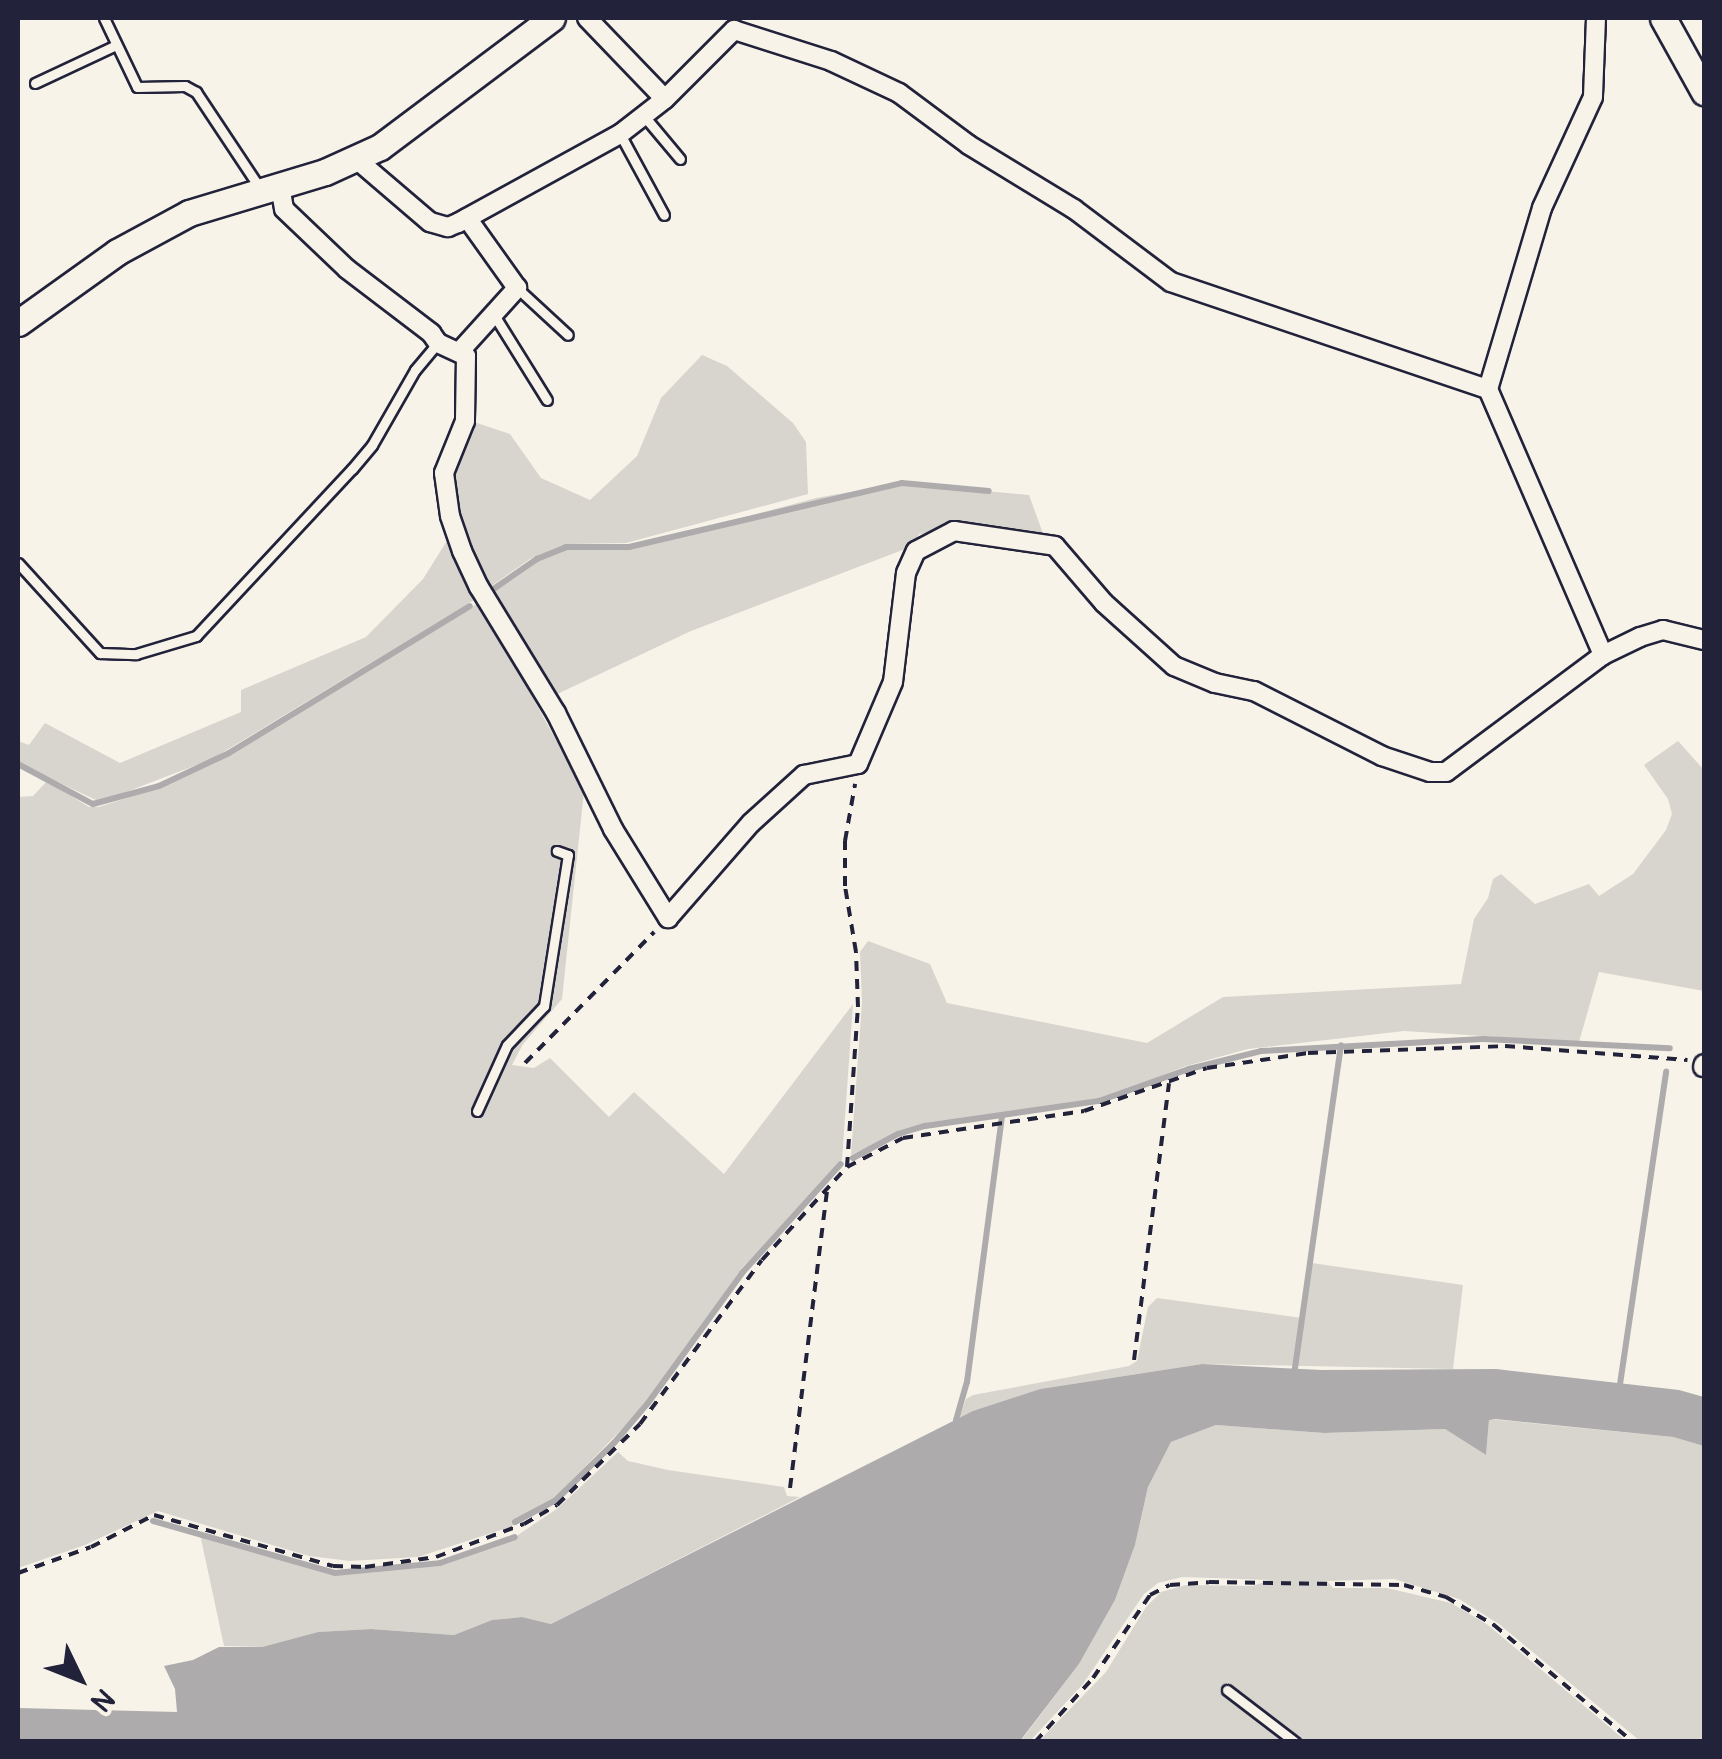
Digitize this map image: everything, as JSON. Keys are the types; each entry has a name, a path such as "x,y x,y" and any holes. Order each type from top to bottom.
{"street":[{"path":"18,323 146,235 189,213 355,158 418,122 552,18"},
{"path":"588,18 665,99"},
{"path":"1596,18 1593,97 1542,208 1488,389 1603,656"},
{"path":"1664,18 1704,92"},
{"path":"355,158 430,222 448,227 620,134 665,99 734,30 831,62 899,93 969,144 1074,209 1171,282 1488,389"},
{"path":"270,188 284,208 347,269 432,333 438,343 461,350 469,362 465,420 444,473 450,516 462,550 479,587 556,714 614,828 668,918 751,823 804,774 858,764 893,682 906,574 916,551 934,538 954,531 1056,546 1104,603 1174,666 1216,683 1254,691 1382,756 1430,772 1446,772 1603,656 1663,630 1704,640"},
{"path":"461,350 518,288 467,218"}],"lane":[{"path":"104,18 137,88 184,86 196,92 270,188"},
{"path":"35,82 116,44"},
{"path":"644,116 680,159"},
{"path":"620,134 664,215"},
{"path":"518,288 568,335"},
{"path":"494,314 547,400"},
{"path":"18,563 100,653 136,654 196,636 352,470 372,445 415,370 438,343"},
{"path":"477,1111 508,1045 544,1006 568,855 557,851"},
{"path":"1226,1690 1295,1742"}],"path":[{"path":"847,1167 858,1006 856,952 845,886 845,841 858,764"},
{"path":"524,1064 668,918"},
{"path":"18,1573 91,1547 154,1514 333,1566 366,1567 436,1558 524,1524 557,1505 640,1424 762,1260 847,1167 902,1138 1084,1111 1207,1068 1259,1058 1485,1046 1683,1058 1704,1066"},
{"path":"1134,1360 1169,1083"},
{"path":"790,1488 826,1190"},
{"path":"1034,1742 1092,1678 1150,1596 1170,1585 1209,1582 1404,1585 1446,1597 1494,1625 1633,1742"}],"shaded area":[{"path":"702,355 727,366 793,423 806,442 808,494 626,543 570,544 530,559 487,589 464,540 451,492 451,475 471,421 510,434 541,478 590,500 637,456 661,398"},
{"path":"901,483 1029,495 1045,539 969,530 919,534 913,546 691,631 553,696 490,594 537,562 567,550 638,546 816,498"},
{"path":"450,536 474,600 212,759 100,802 18,763 18,741 29,745 45,723 120,763 241,712 241,690 366,637 423,579"},
{"path":"480,602 584,791 562,999 523,1044 512,1065 534,1068 550,1058 609,1117 634,1092 724,1174 853,1004 842,1160 742,1268 642,1408 556,1497 513,1522 513,1526 418,1557 350,1561 309,1556 158,1511 85,1545 18,1568 18,797 33,796 47,781 89,807 99,807 163,786 216,762"},
{"path":"1678,741 1704,770 1704,991 1599,972 1579,1042 1404,1031 1248,1049 1186,1066 1106,1098 906,1129 851,1155 862,1002 860,952 868,941 930,964 947,1003 1147,1043 1223,997 1461,984 1474,919 1488,898 1493,879 1501,874 1535,904 1589,884 1599,896 1633,874 1666,830 1672,814 1668,799 1644,765"},
{"path":"1312,1263 1463,1285 1453,1369 1202,1364 1040,1389 959,1418 966,1399 973,1395 1129,1366 1137,1361 1148,1307 1157,1298 1302,1318"},
{"path":"1202,1364 1322,1370 1496,1369 1679,1390 1704,1397 1704,1446 1673,1437 1495,1419 1489,1420 1486,1455 1445,1429 1324,1433 1216,1425 1171,1442 1148,1487 1135,1545 1115,1600 1079,1664 1020,1741 18,1741 18,1708 177,1712 175,1689 164,1666 193,1660 219,1647 262,1647 318,1632 371,1629 454,1635 492,1620 522,1617 551,1624 973,1411 1040,1389"},
{"path":"1489,1419 1673,1437 1704,1446 1704,1741 1640,1741 1499,1624 1459,1599 1394,1579 1327,1581 1333,1588 1387,1588 1451,1603 1488,1625 1626,1741 1039,1741 1106,1672 1146,1607 1161,1592 1186,1585 1253,1586 1270,1580 1182,1577 1158,1583 1144,1594 1083,1684 1030,1741 1020,1742 1079,1664 1115,1600 1135,1545 1148,1487 1171,1442 1216,1425 1324,1433 1445,1429 1486,1455"},
{"path":"618,1452 628,1461 784,1487 787,1496 800,1497 551,1624 522,1617 492,1620 454,1635 371,1629 318,1632 262,1647 224,1646 200,1534 335,1573 440,1563 515,1537 558,1508"}],"waterway":[{"path":"492,590 537,559 566,547 629,547 902,483 989,491"},
{"path":"18,764 93,804 159,786 229,753 470,606"},
{"path":"853,1158 898,1134 925,1126 1099,1101 1189,1069 1261,1051 1483,1039 1670,1048"},
{"path":"1294,1375 1341,1045"},
{"path":"1619,1391 1666,1071"},
{"path":"956,1420 967,1382 1002,1117"},
{"path":"515,1522 556,1500 614,1443 648,1403 742,1273 841,1164"},
{"path":"153,1521 335,1573 440,1563 515,1537"}]}
